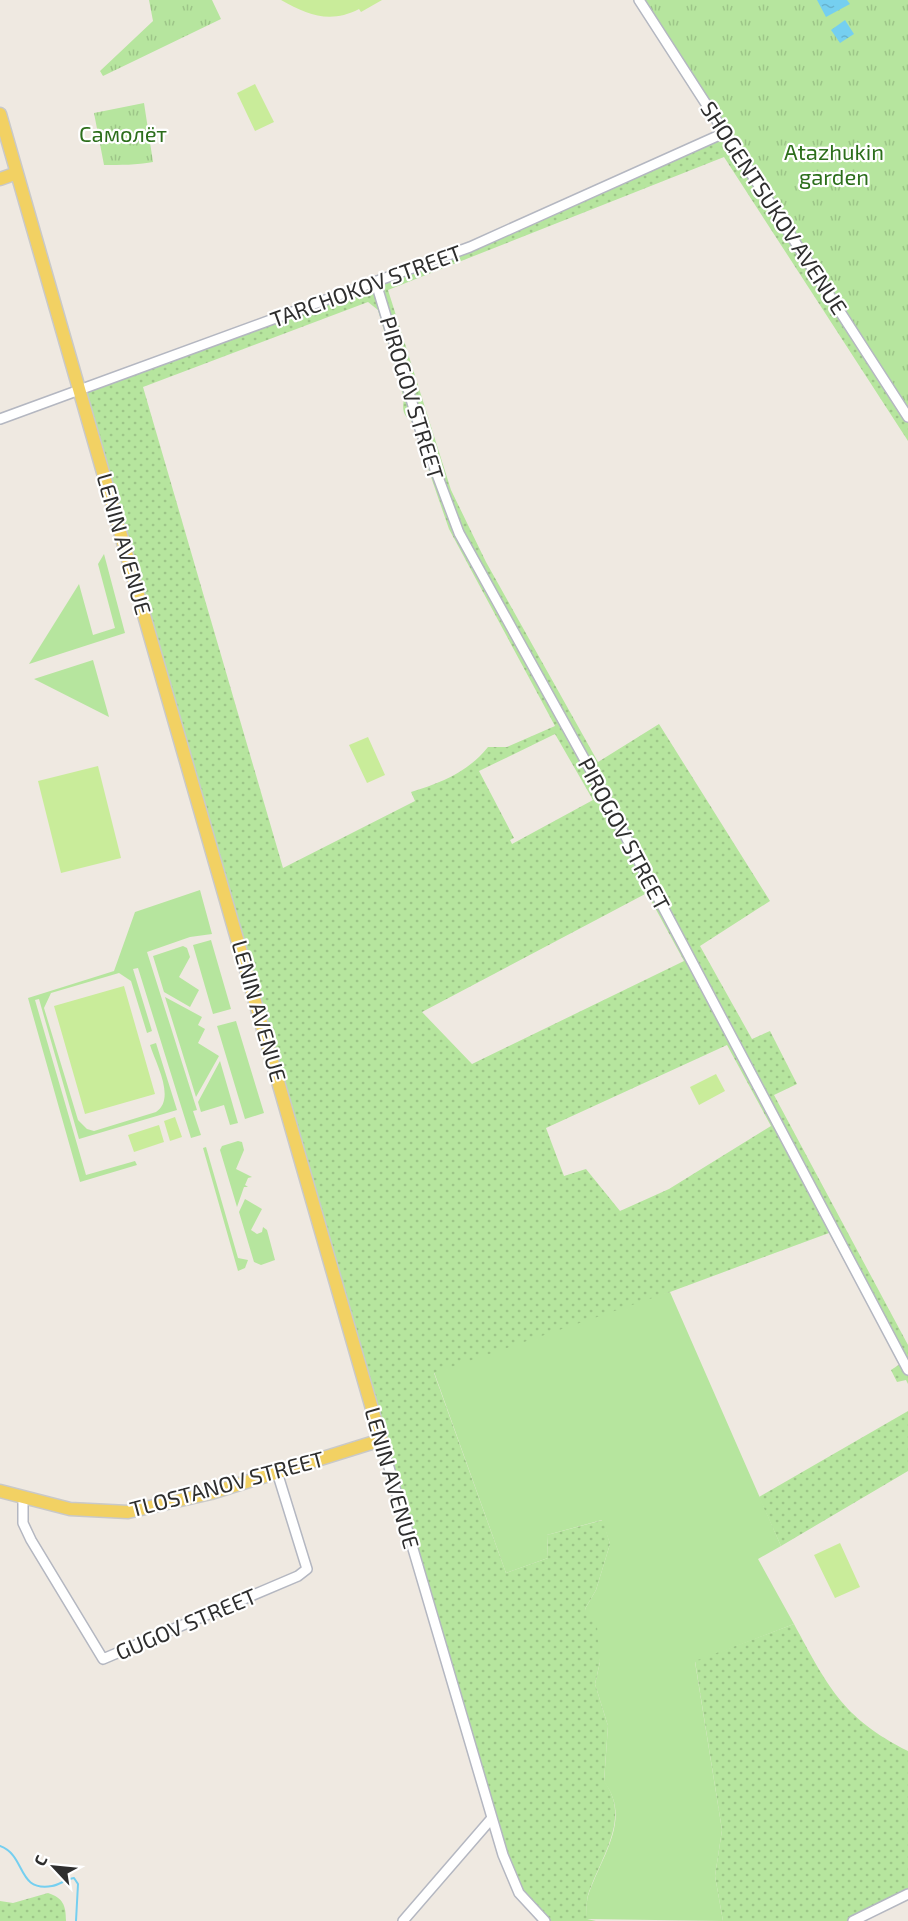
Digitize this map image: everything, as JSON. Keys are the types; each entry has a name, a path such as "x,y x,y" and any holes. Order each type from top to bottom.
{"main road":[{"name":"LENIN AVENUE","path":"0,114 381,1440"},
{"path":"0,179 17,173"},
{"name":"TLOSTANOV STREET","path":"0,1491 22,1499 70,1509 128,1512 188,1499 381,1440"}],"street":[{"name":"SHOGENTSUKOV AVENUE","path":"639,0 908,417"},
{"name":"TARCHOKOV STREET","path":"0,419 376,283 515,228 724,133"},
{"name":"PIROGOV STREET","path":"376,283 420,429 459,533 591,771 908,1370"},
{"name":"LENIN AVENUE","path":"381,1440 510,1876 527,1903 545,1921"},
{"name":"GUGOV STREET","path":"22,1499 23,1523 31,1540 103,1659 298,1576 307,1569 278,1472"},
{"path":"403,1921 492,1818"},
{"path":"853,1921 908,1894"}],"green space":[{"path":"149,0 212,0 221,19 103,76 100,71 153,21"},
{"path":"281,0 382,0 361,12 359,9 348,14 329,17 300,10"},
{"name":"Atazhukin garden","path":"639,0 908,0 908,417"},
{"path":"255,84 274,122 255,131 237,93"},
{"name":"Самолёт","path":"144,103 153,162 104,165 94,113"},
{"path":"724,133 908,417 908,441 724,157 388,290 451,490 486,562 598,762 659,724 770,901 700,946 752,1039 770,1031 797,1084 774,1095 908,1345 908,1384 906,1380 897,1382 891,1370 900,1364 829,1233 670,1292 434,1373 506,1573 548,1558 547,1535 603,1520 610,1544 596,1590 585,1609 597,1626 600,1662 595,1684 608,1726 604,1781 612,1795 615,1809 611,1838 587,1898 587,1919 596,1921 545,1921 510,1876 80,391 376,283","holes":["368,302 378,310 404,399 404,412 412,422 449,529 555,726 507,747 488,747 472,763 453,776 411,792 415,801 283,868 143,387","555,734 593,800 512,844 510,840 514,838 479,771","647,893 684,961 472,1064 422,1012","727,1045 771,1126 669,1189 620,1211 586,1169 564,1176 546,1128"]},
{"path":"104,554 125,633 29,664 79,584 93,635 115,628 98,564"},
{"path":"93,660 109,717 34,679"},
{"path":"368,737 385,775 367,783 349,745"},
{"path":"98,766 121,858 61,873 38,781"},
{"path":"200,890 212,934 190,937 147,952 197,1110 193,1111 201,1135 191,1138 138,968 133,969 152,1031 147,1033 131,981 119,973 51,993 44,1008 78,1120 87,1129 94,1131 156,1112 162,1106 163,1081 150,1045 156,1043 177,1110 79,1139 39,999 35,1000 86,1175 135,1161 137,1165 80,1182 28,998 114,971 135,912"},
{"path":"211,940 231,1009 213,1014 193,945"},
{"path":"183,946 187,948 190,957 179,977 199,990 190,1007 164,992 153,956"},
{"path":"324,983 406,1015 537,1129 557,1177 661,1294 670,1292 781,1546 758,1559 794,1624 695,1662 722,1830 715,1876 723,1921 587,1919 588,1896 615,1824 612,1796 604,1782 608,1726 595,1684 600,1662 585,1609 596,1590 610,1544 602,1520 547,1535 548,1558 506,1573 434,1372"},
{"path":"124,986 155,1094 85,1114 54,1006"},
{"path":"165,997 202,1017 198,1025 205,1029 198,1043 219,1056 196,1097"},
{"path":"236,1021 264,1113 245,1119 217,1026"},
{"path":"220,1061 238,1123 230,1125 224,1105 201,1112 198,1102"},
{"path":"716,1074 725,1091 699,1105 690,1087"},
{"path":"175,1117 182,1137 170,1141 164,1121"},
{"path":"159,1125 164,1142 134,1152 128,1135"},
{"path":"242,1142 244,1150 236,1169 252,1177 248,1178 245,1185 248,1187 244,1187 237,1207 220,1150 222,1146"},
{"path":"206,1147 238,1258 248,1260 245,1268 238,1271 203,1148"},
{"path":"245,1199 262,1209 251,1230 257,1234 262,1232 263,1227 267,1230 275,1260 261,1265 254,1262 239,1212"},
{"path":"908,1411 908,1471 781,1546 759,1497"},
{"path":"840,1543 860,1587 835,1598 814,1555"},
{"path":"794,1624 816,1665 839,1698 867,1726 908,1751 908,1894 853,1921 723,1921 715,1876 722,1830 695,1661"},
{"path":"48,1893 63,1903 66,1921 0,1921 0,1901 13,1903"}],"water":[{"path":"817,0 847,0 850,4 826,17"},
{"path":"845,20 854,34 840,43 831,30"}],"waterway":[{"path":"0,1846 9,1851 32,1884 52,1886 74,1878 78,1884 76,1921"}]}
